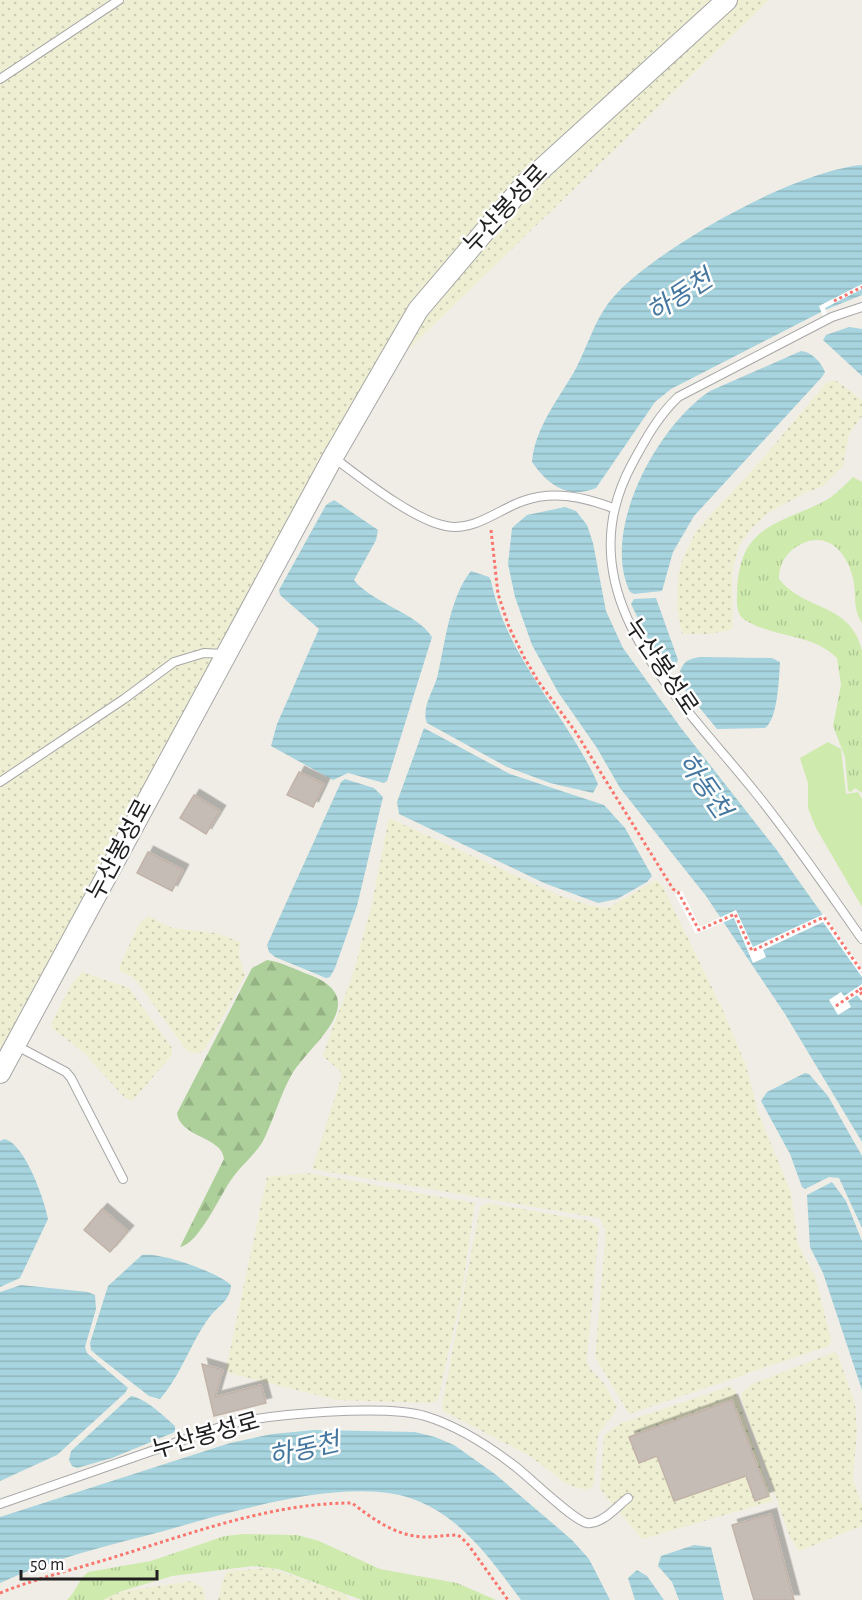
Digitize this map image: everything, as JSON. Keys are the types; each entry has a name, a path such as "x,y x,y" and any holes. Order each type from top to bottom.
{"street":[{"name":"누산봉성로","path":"0,1073 333,457 418,310 525,184 727,0"}],"lane":[{"path":"0,80 119,0"},
{"path":"333,457 370,484 433,523 459,527 490,517 523,501 544,496 579,498 613,508 642,446 660,418 678,397 832,317 862,307"},
{"name":"누산봉성로","path":"613,508 610,562 624,613 638,642 789,837 862,939"},
{"path":"0,782 124,699 174,662 204,653 226,655"},
{"path":"15,1045 66,1072 71,1078 123,1179"},
{"name":"누산봉성로","path":"0,1504 226,1425 246,1420 340,1413 412,1414 446,1425 487,1445 543,1488 577,1519 588,1523 599,1522 628,1497"}],"path":[{"path":"490,517 498,594 514,637 538,681 575,731 622,811 673,888 678,892 699,930 735,914 752,951 824,917 862,972"},
{"path":"836,1006 860,989 862,995"},
{"path":"0,1593 54,1573 244,1519 282,1510 352,1503 380,1524 395,1531 426,1537 458,1535 478,1556 508,1600"}],"green space":[{"path":"0,0 769,0 388,369 0,1068"},
{"path":"837,381 862,400 862,416 849,434 843,466 822,487 807,492 768,513 752,528 739,546 732,573 733,627 730,630 709,634 682,634 677,608 678,578 682,560 696,531 764,457 826,383"},
{"path":"853,477 862,482 862,623 856,608 851,571 840,551 832,545 814,540 803,543 792,550 782,563 779,579 801,597 838,616 857,635 862,651 862,793 855,788 851,792 848,791 845,757 833,726 841,685 837,658 816,644 756,626 745,620 738,611 737,603 739,571 744,555 760,533 827,500"},
{"path":"828,742 841,749 846,794 858,792 862,799 862,907 816,828 808,808 808,783 800,758"},
{"path":"389,818 563,897 589,905 608,908 656,880 662,885 721,1006 746,1065 758,1112 791,1193 798,1244 816,1279 831,1339 829,1346 629,1414 595,1357 605,1241 605,1229 599,1218 312,1169 341,1078 340,1071 323,1056 324,1051 353,974 372,903"},
{"path":"148,916 172,928 216,933 240,942 239,955 245,976 211,1039 204,1050 198,1054 187,1051 140,986 132,977 120,971 119,967 139,924"},
{"path":"267,960 284,964 328,985 337,997 337,1009 323,1036 292,1074 260,1146 231,1180 194,1238 180,1247 224,1159 222,1151 216,1146 185,1128 177,1113 252,968"},
{"path":"82,972 129,988 172,1048 172,1055 132,1101 125,1098 84,1053 52,1028 52,1022 72,983"},
{"path":"308,1173 475,1203 462,1292 438,1400 433,1403 337,1400 229,1373 226,1369 267,1177"},
{"path":"488,1203 590,1221 599,1228 587,1360 588,1366 603,1382 617,1406 616,1411 598,1434 594,1483 592,1488 587,1490 568,1485 530,1456 443,1411 442,1405 480,1207"},
{"path":"835,1352 855,1403 857,1430 853,1479 862,1505 862,1526 799,1551 790,1537 741,1398 742,1392 754,1383"},
{"path":"731,1386 735,1390 773,1501 642,1539 600,1489 604,1435 621,1423"},
{"path":"297,1535 319,1541 380,1569 457,1583 496,1600 362,1600 278,1569 253,1566 172,1576 119,1592 103,1600 67,1600 88,1572 151,1561 225,1536"},
{"path":"269,1568 346,1594 349,1600 218,1600 225,1574 229,1571"},
{"path":"191,1581 203,1587 205,1600 103,1600 119,1592"}],"water":[{"name":"하동천","path":"862,165 862,295 825,310 671,389 655,402 596,488 586,491 567,491 544,477 532,462 537,438 574,372 598,320 618,292 667,253 732,213 802,181 834,170"},
{"path":"849,327 862,329 862,376 823,340 826,335"},
{"path":"801,351 809,353 819,361 825,372 822,377 694,516 673,552 662,591 634,594 630,592 623,567 623,539 628,510 639,481 671,428 690,407 710,391"},
{"path":"334,500 378,530 376,540 354,580 372,595 416,621 432,637 387,781 384,783 348,773 333,780 271,746 277,724 319,629 280,595 279,590 326,505"},
{"name":"하동천","path":"565,507 576,511 587,525 593,543 606,611 623,648 681,728 776,849 862,970 862,1142 785,1014 706,896 620,788 597,748 558,692 532,645 515,597 508,564 512,528 527,515"},
{"path":"471,571 489,577 499,609 523,661 570,733 598,784 593,793 550,783 507,767 427,723 426,706 437,678 453,608"},
{"path":"656,598 678,660 673,671 649,641 631,604 634,599"},
{"path":"700,657 772,658 780,662 773,716 765,728 717,729 680,684 678,678 685,663"},
{"path":"424,728 510,774 604,805 625,828 652,876 647,882 617,899 598,903 544,883 399,814 397,802"},
{"path":"345,779 374,788 383,797 357,906 335,968 330,977 326,978 275,957 269,952 267,945 341,782"},
{"path":"805,1073 809,1074 828,1096 862,1156 862,1228 839,1178 829,1177 805,1189 802,1187 790,1154 761,1101 767,1092"},
{"path":"4,1139 19,1150 26,1161 43,1199 48,1219 20,1278 0,1287 0,1141"},
{"path":"832,1182 846,1201 862,1241 862,1390 823,1273 810,1247 807,1195"},
{"path":"142,1255 162,1257 188,1264 214,1274 231,1285 227,1298 204,1325 174,1379 160,1399 149,1396 99,1357 91,1350 90,1343 108,1286"},
{"path":"21,1285 88,1292 95,1295 96,1309 85,1347 87,1353 128,1388 57,1455 0,1481 0,1292"},
{"path":"131,1396 142,1400 160,1413 175,1426 175,1432 112,1458 77,1468 72,1466 69,1460 71,1451"},
{"name":"하동천","path":"315,1430 415,1432 454,1445 495,1474 572,1540 589,1559 610,1600 521,1600 476,1543 449,1519 418,1501 391,1494 359,1491 325,1493 254,1506 79,1554 19,1574 0,1583 0,1517 230,1443 272,1434"},
{"path":"694,1545 711,1547 724,1600 679,1600 672,1582 658,1566 661,1556"},
{"path":"637,1570 647,1576 664,1600 635,1600 628,1578"}],"pier":[{"path":"862,284 862,289 825,308 827,314 823,316 819,306"},
{"path":"682,891 700,927 736,910 753,947 824,914 862,969 862,977 823,922 763,950 766,957 753,963 734,918 696,934 675,894"},
{"path":"862,984 862,1001 857,995 848,1001 851,1007 838,1015 829,1000 841,992 844,996"}],"building":[{"path":"299,772 324,784 313,807 287,795"},
{"path":"194,795 220,811 206,834 180,818"},
{"path":"148,852 183,870 172,891 137,873"},
{"path":"102,1209 128,1231 110,1252 84,1230"},
{"path":"202,1364 223,1370 215,1397 261,1385 266,1403 214,1416"},
{"path":"732,1400 769,1496 755,1501 746,1476 674,1501 657,1456 639,1463 629,1437"},
{"path":"771,1514 794,1600 754,1600 732,1525"}]}
